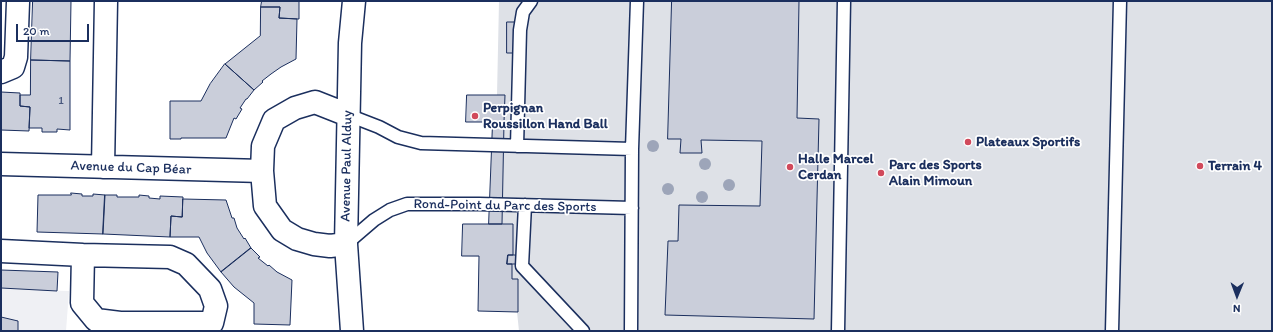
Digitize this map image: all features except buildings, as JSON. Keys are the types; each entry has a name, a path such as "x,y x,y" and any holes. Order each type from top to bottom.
{"street":[{"path":"1,72 13,67 16,57 12,1"},
{"path":"103,167 106,1"},
{"name":"Avenue Paul Alduy","path":"352,331 346,244 350,43 354,1"},
{"path":"346,244 330,246 314,244 297,239 282,230 265,206 262,172 263,146 274,120 295,108 315,102 348,115"},
{"name":"Avenue du Cap Béar","path":"1,164 262,172"},
{"path":"1,251 170,257 186,264 210,288 216,306 212,323 120,323 96,320 82,303 83,255"}],"lane":[{"path":"517,146 520,30 523,12 531,1"},
{"path":"631,331 632,148 637,1"},
{"path":"838,331 844,1"},
{"path":"1112,331 1120,1"},
{"path":"348,115 379,127 398,137 421,143 632,148"},
{"name":"Rond-Point du Parc des Sports","path":"346,244 374,220 390,210 407,204 632,208"},
{"path":"525,205 522,266 583,331"}],"shaded area":[{"name":"Parc des Sports Alain Mimoun","path":"499,1 1272,1 1272,331 519,331 517,312 478,311 479,257 462,256 463,224 489,224 492,122 497,95"},
{"path":"1,289 69,291 66,331 1,331"}],"place":[{"name":"Perpignan Roussillon Hand Ball","path":"475,116"},
{"name":"Plateaux Sportifs","path":"968,142"},
{"name":"Terrain 4","path":"1200,166"},
{"name":"Halle Marcel Cerdan","path":"790,167"},
{"name":"Parc des Sports Alain Mimoun","path":"881,173"}]}
